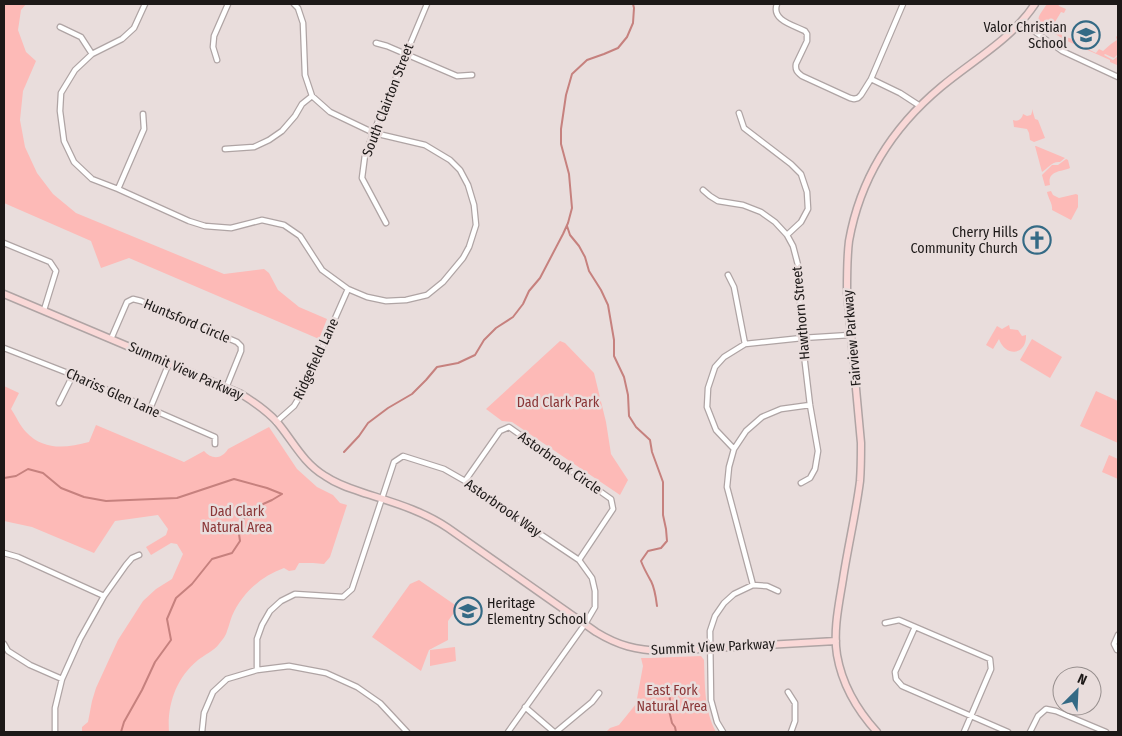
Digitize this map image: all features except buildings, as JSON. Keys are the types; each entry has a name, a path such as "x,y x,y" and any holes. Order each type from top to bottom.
{"street":[{"path":"145,4 134,28 122,39 92,54 75,70 61,94 60,111 64,141 74,162 92,179 189,221 205,226 231,228 262,220 284,225 300,236 322,270 348,290 386,301 406,300 427,295 443,282 463,258 469,247 476,225 474,205 470,191 460,170 450,160 425,145 374,133 330,112 312,96 305,75 303,23 298,8 294,4"},
{"path":"217,60 213,47 214,36 228,4"},
{"name":"South Clairton Street","path":"386,223 362,178 365,155 405,54 428,4"},
{"path":"777,4 777,16 807,34 807,40 796,64 797,72 854,99 861,95 871,78 904,4"},
{"name":"Fairview Parkway","path":"877,732 859,710 847,688 837,654 836,640 838,611 858,498 861,462 847,291 849,243 863,190 879,158 899,128 941,87 1007,36 1035,4"},
{"path":"1021,22 1062,51 1118,77"},
{"path":"60,27 82,37 92,54"},
{"path":"376,43 457,76 472,75"},
{"path":"871,78 920,106"},
{"path":"224,149 254,147 269,140 282,131 295,116 302,104 312,96"},
{"path":"739,113 744,128 792,164 801,174 807,192 808,209 801,222 787,235"},
{"path":"118,189 144,129 143,114"},
{"name":"Hawthorn Street","path":"703,190 718,201 743,205 761,212 775,222 787,235 793,246 798,265 802,338 818,451 815,469 810,478 801,483"},
{"path":"4,243 50,262 56,271 44,310"},
{"path":"728,275 734,287 745,344"},
{"name":"Ridgefield Lane","path":"276,422 294,406 348,290"},
{"name":"Summit View Parkway","path":"4,294 241,394 257,404 276,422 302,458 317,471 334,482 420,512 441,523 611,641 626,647 663,651 836,640"},
{"name":"Huntsford Circle","path":"111,339 127,302 133,300 141,301 167,312 237,342 241,346 242,351 226,388"},
{"path":"734,449 716,430 707,407 708,388 715,367 724,358 745,344 850,335"},
{"name":"Chariss Glen Lane","path":"4,348 73,375 215,437 215,444"},
{"path":"150,409 169,364"},
{"path":"59,403 73,375"},
{"path":"753,585 727,487 729,467 734,449 746,431 762,417 781,409 810,405"},
{"name":"Astorbrook Circle","path":"465,481 500,431 508,427 517,433 610,499 613,509 579,560"},
{"name":"Astorbrook Way","path":"382,499 394,462 403,456 444,469 465,481 485,497 579,560 592,578 595,591 595,607 508,732"},
{"path":"257,670 257,640 262,625 270,611 281,601 295,594 343,597 352,589 382,499"},
{"path":"4,553 18,556 104,596"},
{"path":"55,732 55,708 62,679 80,640 104,596 126,564 132,558 139,555"},
{"path":"723,732 717,722 711,700 710,631 715,616 724,603 734,594 753,585 767,586 778,591"},
{"path":"885,623 899,620 990,659 991,669 964,732"},
{"path":"915,627 895,672 896,680 902,686 1008,732"},
{"path":"1118,635 1114,644 1118,650"},
{"path":"4,644 8,651 30,665 62,679"},
{"path":"202,732 204,713 213,692 227,679 257,670 289,666 326,674 356,688 380,703 407,732"},
{"path":"788,692 795,703 795,721 791,732"},
{"path":"525,707 555,732 592,702 599,693"},
{"path":"1030,732 1038,716 1046,709 1056,711 1096,730 1106,732"}],"green space":[{"path":"4,4 26,4 21,10 18,30 26,52 36,61 23,91 20,120 25,147 37,173 53,194 76,213 224,274 264,269 269,273 278,290 299,307 327,319 319,339 129,258 101,268 91,241 4,203"},
{"path":"1047,4 1058,4 1066,9 1064,13 1061,12 1050,26 1063,36 1096,53 1099,49 1103,51 1117,40 1116,37 1118,35 1118,54 1114,58 1104,55 1113,60 1118,56 1117,65 1046,29 1038,20"},
{"path":"1032,109 1045,138 1034,142 1030,140 1027,129 1014,127 1013,120 1019,120 1023,114 1031,115"},
{"path":"1035,146 1065,158 1060,162 1052,164 1042,172"},
{"path":"1066,159 1070,168 1058,171 1052,175 1050,177 1050,185 1045,186 1042,175 1052,165 1058,165"},
{"path":"1051,191 1053,195 1059,198 1078,195 1078,207 1071,220 1052,210 1047,192"},
{"path":"1009,325 1010,329 1018,330 1022,336 1026,335 1023,347 1015,352 1010,351 1002,345 999,339 993,349 986,345 997,326 1002,329"},
{"path":"1032,339 1062,357 1050,378 1020,360"},
{"name":"Dad Clark Park","path":"560,341 565,343 594,373 606,422 611,454 628,480 620,495 512,422 502,421 486,409"},
{"name":"Dad Clark Natural Area","path":"4,386 19,393 11,409 24,430 33,438 48,445 72,446 89,442 96,425 184,462 204,451 214,457 223,455 228,449 269,427 297,469 317,487 333,495 340,503 347,505 330,557 324,564 299,563 295,570 289,571 284,568 260,581 241,600 223,639 214,649 190,667 174,693 171,702 169,732 82,732 82,727 88,722 96,688 118,640 143,601 156,589 172,579 183,554 177,544 171,543 151,555 146,547 166,535 168,529 158,515 115,521 94,553 32,527 4,521"},
{"path":"1096,391 1118,401 1118,443 1080,426"},
{"path":"1109,455 1118,459 1118,479 1102,472"},
{"path":"419,580 458,607 448,621 448,640 429,650 421,671 372,637 410,584"},
{"path":"455,647 456,661 430,666 430,650"},
{"name":"East Fork Natural Area","path":"701,656 704,660 707,706 716,732 606,732 610,728 619,725 636,704 643,666 641,658"}],"waterway":[{"path":"344,452 368,423 388,408 412,394 437,367 458,363 475,355 484,340 496,328 513,317 523,304 529,291 540,278 563,234 572,208 569,174 561,144 561,129 566,95 572,74 587,60 618,48 627,37 633,23 633,4"},
{"path":"567,226 570,235 585,257 589,271 608,305 614,340 614,356 624,377 628,395 629,416 636,427 650,440 652,452 663,482 663,515 667,541 661,548 648,551 641,561 651,581 657,606"},
{"path":"4,478 16,476 28,469 43,473 61,488 84,497 106,501 177,498 234,479 282,494"},
{"path":"121,732 124,722 155,662 171,640 167,619 176,598 192,584 212,559 232,553 240,541 238,527 250,510 282,494"},
{"path":"668,686 669,710 676,732"}],"place":[{"name":"Valor Christian School","path":"1086,35"},
{"name":"Cherry Hills Community Church","path":"1037,240"},
{"name":"Heritage Elementry School","path":"468,611"}]}
